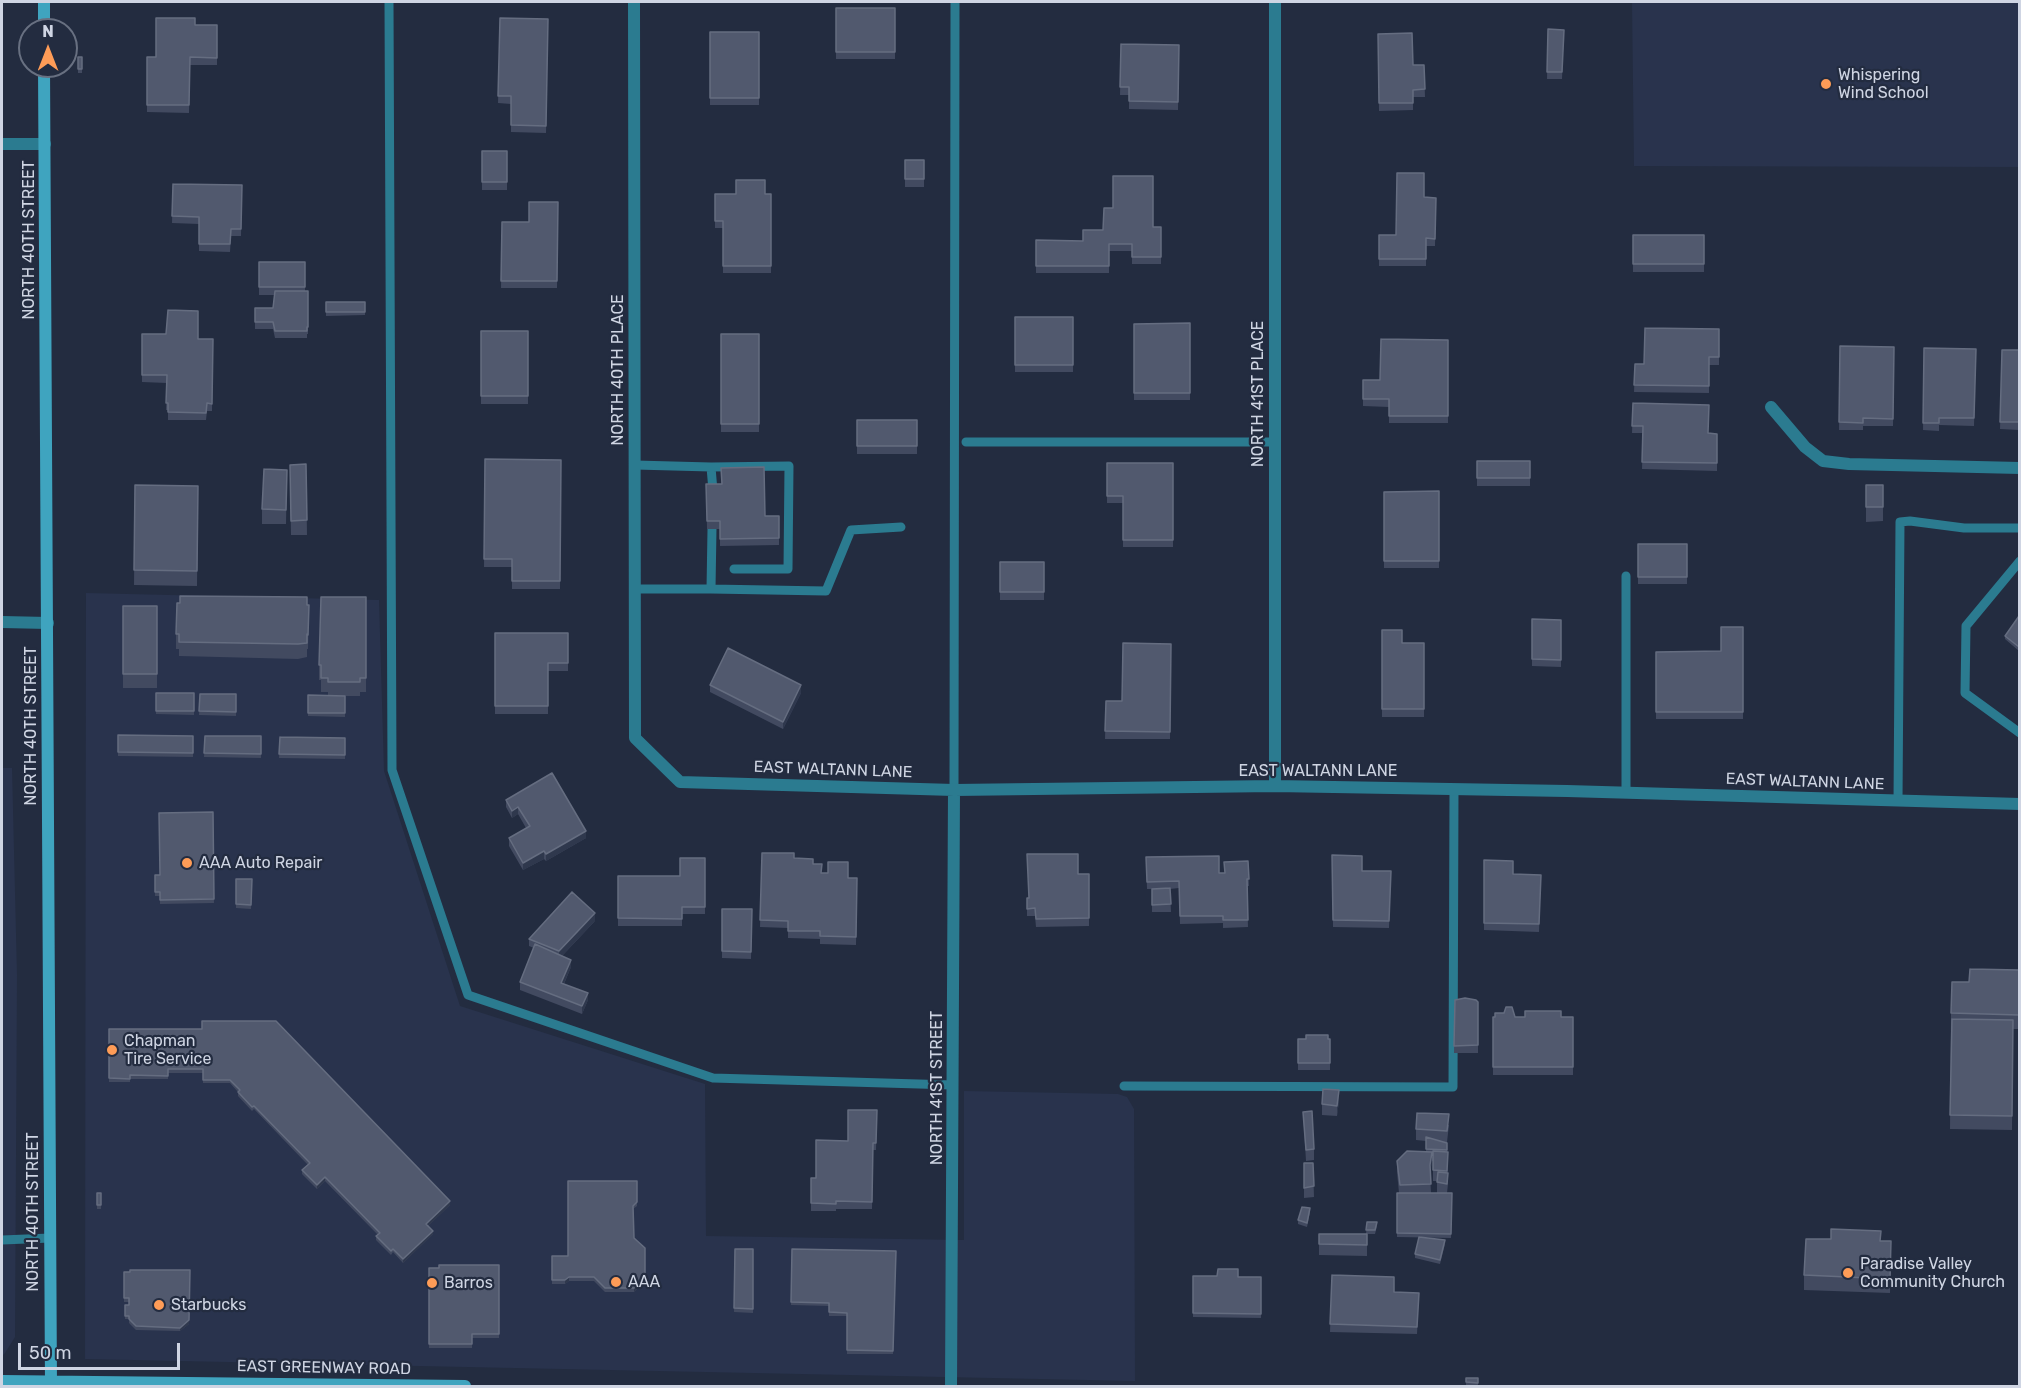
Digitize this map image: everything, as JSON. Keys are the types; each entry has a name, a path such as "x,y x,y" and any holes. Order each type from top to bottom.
{"main road":[{"path":"44,2 44,18"},
{"name":"NORTH 40TH STREET","path":"44,78 51,1384"},
{"name":"EAST GREENWAY ROAD","path":"2,1380 51,1384 465,1386"}],"street":[{"name":"NORTH 40TH PLACE","path":"634,2 635,738"},
{"name":"NORTH 41ST PLACE","path":"1275,2 1275,786"},
{"path":"2,144 45,144"},
{"path":"1771,407 1805,447 1823,461 1849,464 2019,468"},
{"path":"2,622 48,623"},
{"name":"EAST WALTANN LANE","path":"635,738 680,782 954,790 1275,786 2019,804"},
{"name":"NORTH 41ST STREET","path":"951,1386 954,790"}],"lane":[{"path":"389,2 392,770 468,994 713,1078 953,1085"},
{"path":"954,790 955,2"},
{"path":"966,442 1275,442"},
{"path":"635,465 789,466 788,569 734,569"},
{"path":"711,467 713,491"},
{"path":"1898,801 1898,543 1900,522 1910,521 1964,528 2019,528"},
{"path":"635,589 826,591 851,530 901,526"},
{"path":"711,589 712,529"},
{"path":"2019,561 1966,626 1965,693 2019,733"},
{"path":"1626,576 1626,793"},
{"path":"1124,1086 1452,1087 1454,789"},
{"path":"2,1240 50,1238"}],"shaded area":[{"name":"Whispering Wind School","path":"1632,2 2019,2 2019,167 1634,166"},
{"path":"86,593 379,600 384,771 460,1006 705,1084 706,1236 964,1240 964,1091 1118,1094 1127,1097 1134,1109 1135,1381 85,1359"},
{"path":"2,768 12,768 17,975 15,1337 2,1356"}],"building":[{"path":"836,8 895,8 895,52 836,52"},
{"path":"156,18 195,18 195,25 217,25 217,58 190,57 189,105 147,105 147,57 156,57"},
{"path":"500,18 548,19 546,126 511,125 511,96 498,96"},
{"path":"1548,29 1564,30 1562,72 1547,72"},
{"path":"710,32 759,32 759,98 710,98"},
{"path":"1412,33 1413,65 1424,65 1425,89 1413,90 1413,103 1379,103 1378,34"},
{"path":"1121,44 1179,45 1178,102 1129,101 1129,87 1120,87"},
{"path":"78,57 82,57 82,69 78,69"},
{"path":"482,151 507,151 507,182 482,182"},
{"path":"905,160 924,160 924,179 905,179"},
{"path":"1397,173 1424,173 1424,197 1436,198 1435,239 1426,238 1426,259 1379,259 1379,235 1396,235"},
{"path":"1113,176 1153,176 1153,227 1161,227 1161,257 1132,257 1132,244 1109,244 1109,266 1036,266 1036,240 1083,241 1083,230 1103,230 1104,208 1113,208"},
{"path":"736,180 765,180 765,194 771,194 771,266 723,266 723,221 715,221 715,194 736,194"},
{"path":"173,184 242,185 241,229 231,229 230,244 199,244 199,217 172,216"},
{"path":"529,202 558,202 557,281 501,281 502,222 529,222"},
{"path":"1633,235 1704,235 1704,264 1633,264"},
{"path":"259,262 305,262 305,287 259,287"},
{"path":"275,291 308,291 307,331 275,331 273,322 255,322 255,308 273,308"},
{"path":"326,302 365,302 365,312 326,312"},
{"path":"168,310 198,311 198,339 213,339 212,404 207,403 206,413 168,412 167,375 142,375 142,334 166,334"},
{"path":"1015,317 1073,317 1073,365 1015,365"},
{"path":"1190,323 1190,393 1134,393 1134,324"},
{"path":"1645,328 1719,329 1719,357 1709,357 1709,386 1634,385 1635,364 1644,364"},
{"path":"481,331 528,331 528,396 481,396"},
{"path":"721,334 759,334 759,424 721,424"},
{"path":"1381,339 1448,340 1448,416 1389,416 1389,399 1363,399 1363,380 1380,380"},
{"path":"1840,346 1894,347 1893,419 1863,418 1863,423 1839,422"},
{"path":"1924,348 1976,349 1974,418 1939,418 1939,423 1923,423"},
{"path":"2002,350 2019,350 2019,422 2000,422"},
{"path":"1633,403 1709,405 1708,433 1717,434 1717,463 1642,462 1643,426 1632,426"},
{"path":"857,420 917,420 917,446 857,446"},
{"path":"485,459 561,460 560,581 512,581 512,559 484,559"},
{"path":"1477,461 1530,461 1530,478 1477,478"},
{"path":"1107,463 1173,463 1173,540 1123,540 1123,496 1107,496"},
{"path":"306,464 307,520 291,521 290,465"},
{"path":"764,467 765,516 779,516 779,538 720,539 720,521 707,521 706,484 722,484 721,468"},
{"path":"264,469 287,470 286,510 262,509"},
{"path":"135,485 198,486 197,571 134,570"},
{"path":"1866,485 1883,485 1883,507 1866,507"},
{"path":"1439,491 1439,561 1384,561 1384,492"},
{"path":"1638,544 1687,544 1687,577 1638,577"},
{"path":"1000,562 1044,562 1044,592 1000,592"},
{"path":"180,596 307,597 307,605 309,605 307,643 179,642 179,634 176,634 177,603 180,603"},
{"path":"321,597 366,597 366,678 360,678 360,682 328,682 328,678 321,678 321,665 319,665"},
{"path":"123,606 157,606 157,674 123,674"},
{"path":"2019,616 2019,647 2005,636"},
{"path":"1532,619 1561,620 1561,660 1532,659"},
{"path":"1721,627 1743,627 1743,712 1656,712 1656,652 1721,651"},
{"path":"1382,630 1402,630 1402,643 1424,643 1424,709 1382,709"},
{"path":"495,633 568,633 568,663 548,663 548,706 495,706"},
{"path":"1123,643 1171,644 1170,732 1105,731 1106,701 1122,701"},
{"path":"728,648 801,685 783,722 710,685"},
{"path":"156,693 194,693 194,711 156,711"},
{"path":"200,694 236,694 236,712 199,711"},
{"path":"308,695 345,696 345,713 308,713"},
{"path":"118,735 193,736 193,753 118,752"},
{"path":"205,736 261,736 261,754 204,753"},
{"path":"280,737 345,738 345,755 279,754"},
{"path":"552,773 586,831 546,854 544,851 523,863 509,838 530,826 518,807 512,811 506,800"},
{"name":"AAA Auto Repair","path":"213,812 214,899 160,900 160,892 155,892 155,875 160,875 159,813"},
{"path":"762,853 794,853 794,858 813,859 813,864 822,864 821,873 828,873 828,862 848,862 848,878 857,878 856,937 820,936 820,931 788,931 788,921 760,920"},
{"path":"1027,854 1078,854 1078,874 1089,874 1089,918 1036,919 1035,908 1027,909 1027,898 1029,898"},
{"path":"1332,855 1362,856 1362,871 1391,871 1389,921 1333,920"},
{"path":"1219,856 1219,873 1225,873 1224,862 1248,861 1248,920 1223,920 1223,916 1180,916 1179,881 1147,882 1146,857"},
{"path":"680,858 705,858 705,907 682,907 682,919 618,918 618,876 680,876"},
{"path":"1484,860 1513,861 1513,874 1541,875 1539,924 1484,923"},
{"path":"236,879 252,879 251,905 236,904"},
{"path":"1170,888 1171,904 1152,905 1152,889"},
{"path":"572,892 595,913 559,951 529,939"},
{"path":"722,909 752,909 751,952 722,951"},
{"path":"535,944 571,960 561,983 588,993 582,1006 520,982"},
{"path":"1970,969 2019,970 2019,1015 1951,1013 1952,982 1969,982"},
{"path":"1465,998 1478,1002 1478,1045 1454,1046 1455,1000"},
{"path":"1506,1007 1512,1007 1515,1017 1525,1017 1525,1011 1561,1011 1561,1017 1573,1017 1573,1067 1493,1067 1493,1017 1495,1013 1504,1013"},
{"path":"1952,1019 2013,1020 2012,1116 1950,1115"},
{"path":"202,1021 276,1021 450,1201 426,1224 433,1231 403,1259 393,1249 391,1251 376,1236 380,1233 325,1177 317,1185 302,1170 310,1163 254,1106 252,1107 230,1080 203,1080 203,1069 168,1069 168,1076 130,1075 130,1079 109,1078 109,1029 202,1029"},
{"path":"1306,1035 1328,1035 1330,1063 1298,1063 1298,1039 1306,1039"},
{"path":"1323,1089 1339,1090 1337,1106 1322,1104"},
{"path":"848,1110 877,1110 876,1143 873,1143 872,1202 811,1203 811,1178 816,1178 816,1140 848,1141"},
{"path":"1312,1111 1314,1149 1306,1150 1303,1112"},
{"path":"1417,1113 1449,1114 1447,1131 1416,1129"},
{"path":"1426,1137 1447,1143 1447,1150 1426,1149"},
{"path":"1407,1151 1432,1152 1431,1184 1400,1185 1397,1161"},
{"path":"1433,1151 1448,1152 1447,1171 1433,1170"},
{"path":"1304,1163 1313,1163 1314,1186 1304,1188"},
{"path":"1438,1172 1448,1173 1447,1184 1437,1182"},
{"path":"568,1181 637,1181 637,1202 633,1206 634,1238 645,1248 645,1277 634,1288 605,1288 594,1277 552,1280 552,1256 568,1256"},
{"path":"97,1193 101,1193 101,1205 97,1205"},
{"path":"1397,1193 1452,1193 1451,1234 1397,1233"},
{"path":"1302,1207 1310,1208 1307,1223 1298,1220"},
{"path":"1367,1222 1377,1222 1375,1230 1366,1230"},
{"name":"Paradise Valley Community Church","path":"1831,1229 1881,1231 1880,1241 1891,1241 1890,1279 1804,1275 1806,1239 1831,1239"},
{"path":"1319,1234 1367,1234 1367,1245 1319,1244"},
{"path":"1419,1237 1445,1240 1440,1260 1415,1254"},
{"path":"735,1249 753,1249 753,1309 734,1308"},
{"path":"792,1249 896,1251 893,1351 847,1350 847,1313 829,1312 829,1303 791,1302"},
{"path":"439,1265 499,1265 499,1334 472,1334 472,1344 429,1344 429,1268 439,1268"},
{"path":"1218,1269 1238,1269 1238,1277 1261,1277 1261,1314 1193,1313 1193,1276 1217,1276"},
{"name":"Starbucks","path":"130,1270 190,1270 189,1320 180,1328 136,1326 129,1316 125,1316 125,1305 129,1305 129,1298 124,1298 124,1272 130,1272"},
{"path":"1332,1275 1394,1277 1394,1292 1419,1293 1417,1327 1330,1324"},
{"path":"1466,1378 1478,1378 1478,1383 1466,1382"}],"place":[{"name":"Whispering Wind School","path":"1826,84"},
{"name":"AAA Auto Repair","path":"187,863"},
{"name":"Chapman Tire Service","path":"112,1050"},
{"name":"Paradise Valley Community Church","path":"1848,1273"},
{"name":"AAA","path":"616,1282"},
{"name":"Barros","path":"432,1283"},
{"name":"Starbucks","path":"159,1305"}]}
